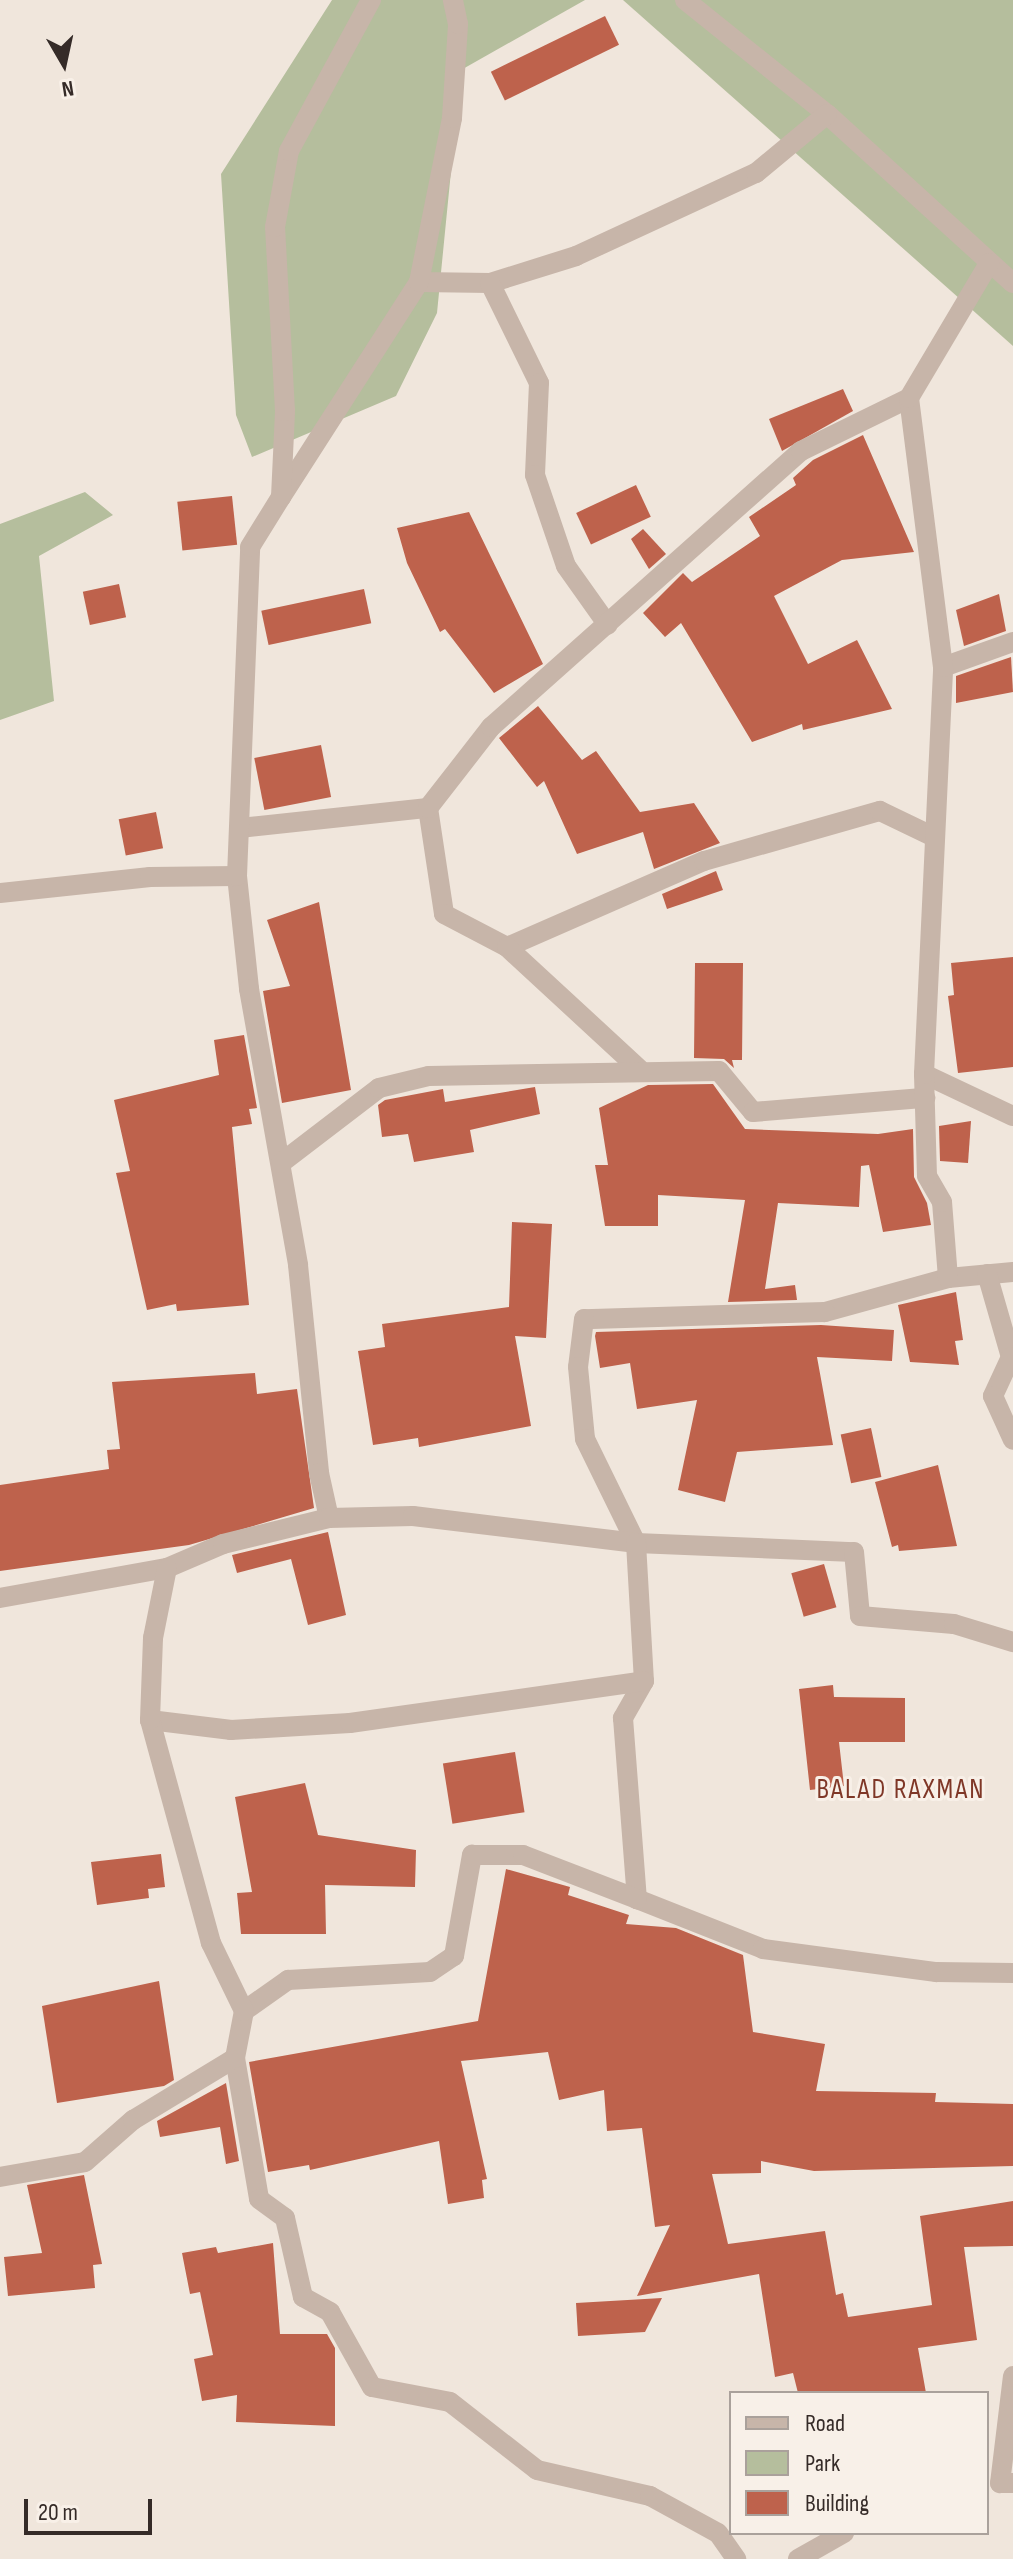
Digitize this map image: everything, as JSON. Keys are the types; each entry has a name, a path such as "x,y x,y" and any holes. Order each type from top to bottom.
{"street":[{"path":"281,497 285,411 275,227 289,151 371,0"},
{"path":"329,1518 281,1163 249,989 237,876 250,547 419,282 452,118 458,24 453,0"},
{"path":"685,0 827,114 1013,283"},
{"path":"419,282 490,283 576,256 756,173 827,114"},
{"path":"240,828 428,808 491,727 801,451 909,398 989,263"},
{"path":"490,283 539,383 535,475 562,553 608,625"},
{"path":"909,398 943,667 924,1074 927,1176 942,1202 948,1278"},
{"path":"943,667 1013,642"},
{"path":"428,808 444,914 507,947 639,1069"},
{"path":"507,947 704,861 880,811 934,837"},
{"path":"0,893 150,877 237,876"},
{"path":"281,1163 379,1088 429,1076 639,1069 719,1071 753,1112 925,1098"},
{"path":"924,1074 1013,1116"},
{"path":"637,1899 623,1718 644,1681 636,1543 585,1439 578,1367 584,1319 825,1312 948,1278 1013,1272"},
{"path":"987,1274 1011,1357 993,1396 1013,1440"},
{"path":"0,1598 167,1568 223,1544 329,1518 413,1516 636,1543 854,1552 860,1616 954,1624 1013,1642"},
{"path":"167,1568 153,1638 150,1720 211,1943 244,2011 235,2058 259,2199 285,2218 303,2297 330,2312 372,2387 450,2402 537,2470 650,2496 718,2533 736,2559"},
{"path":"150,1720 231,1730 350,1723 644,1681"},
{"path":"244,2011 288,1980 430,1972 454,1956 472,1855 523,1855 763,1949 936,1972 1013,1973"},
{"path":"0,2177 85,2162 133,2120 235,2058"},
{"path":"1000,2484 1013,2376"},
{"path":"798,2559 840,2535"}],"green space":[{"path":"332,0 585,0 461,70 437,313 396,396 252,457 236,415 221,174"},
{"path":"623,0 1013,0 1013,346"},
{"path":"85,492 113,515 39,556 54,701 0,720 0,524"}],"building":[{"path":"605,16 619,45 505,100 491,72"},
{"path":"843,389 853,411 782,451 769,419"},
{"path":"863,435 914,552 842,560 774,596 808,664 857,640 892,709 803,730 802,724 752,742 681,623 665,637 643,613 683,573 692,582 760,536 749,517 796,485 793,478 813,460"},
{"path":"636,485 651,517 591,545 576,513"},
{"path":"232,496 237,545 182,550 177,502"},
{"path":"469,512 543,664 494,693 445,629 440,632 407,563 397,528"},
{"path":"643,529 666,554 649,569 631,539"},
{"path":"119,584 126,617 90,625 83,592"},
{"path":"364,589 371,623 269,645 261,611"},
{"path":"999,594 1006,631 964,646 956,610"},
{"path":"1011,657 1013,692 956,703 956,676"},
{"path":"538,706 582,760 596,751 640,812 694,803 720,843 654,869 643,832 577,854 544,781 537,787 499,738"},
{"path":"321,745 331,797 264,810 254,758"},
{"path":"156,812 163,848 126,856 119,819"},
{"path":"716,871 723,890 667,909 662,894"},
{"path":"319,902 351,1090 282,1103 263,991 290,986 267,920"},
{"path":"1013,957 1013,1067 958,1073 948,996 954,995 951,963"},
{"path":"695,963 743,963 742,1060 732,1060 734,1068 724,1059 694,1058"},
{"path":"244,1035 257,1108 249,1109 252,1124 232,1127 249,1305 177,1311 176,1304 147,1310 116,1173 130,1171 114,1100 219,1075 214,1040"},
{"path":"713,1084 745,1129 878,1134 913,1129 914,1177 927,1203 931,1225 883,1232 869,1165 861,1166 859,1207 778,1203 765,1289 795,1285 797,1300 728,1302 745,1200 658,1195 658,1226 605,1226 595,1165 608,1165 599,1108 648,1085"},
{"path":"535,1087 540,1114 470,1130 474,1152 414,1162 408,1134 382,1137 378,1105 385,1100 443,1089 445,1102"},
{"path":"971,1121 968,1163 940,1161 939,1126"},
{"path":"512,1222 552,1224 546,1338 515,1336 531,1426 419,1447 418,1438 373,1445 358,1351 385,1347 382,1324 509,1307"},
{"path":"956,1292 963,1340 955,1341 959,1365 910,1362 898,1305"},
{"path":"821,1325 894,1330 892,1361 817,1357 833,1445 737,1452 725,1502 678,1490 697,1400 637,1409 630,1363 600,1368 595,1336 596,1332"},
{"path":"255,1373 257,1394 297,1389 314,1508 189,1545 0,1571 0,1485 109,1469 107,1450 120,1449 112,1382"},
{"path":"871,1428 881,1477 851,1483 841,1434"},
{"path":"938,1465 957,1546 899,1551 898,1545 892,1547 875,1482"},
{"path":"328,1532 346,1615 308,1625 291,1559 237,1573 232,1555"},
{"path":"824,1564 836,1607 804,1617 791,1573"},
{"path":"833,1685 834,1697 905,1698 905,1742 839,1742 844,1786 810,1790 799,1689"},
{"path":"515,1752 525,1812 452,1824 443,1763"},
{"path":"305,1783 318,1835 416,1850 415,1887 325,1885 326,1934 241,1934 237,1893 252,1892 235,1797"},
{"path":"161,1854 165,1887 148,1889 149,1898 97,1905 91,1862"},
{"path":"506,1869 570,1887 568,1895 629,1915 626,1924 676,1928 743,1955 753,2032 825,2044 816,2091 936,2093 935,2102 1013,2104 1013,2166 814,2171 761,2161 761,2173 712,2174 728,2244 825,2231 836,2295 843,2293 848,2317 932,2305 920,2216 1013,2201 1013,2246 964,2247 977,2340 918,2348 926,2391 798,2391 793,2373 775,2377 759,2274 637,2296 670,2225 655,2227 642,2128 607,2131 604,2090 559,2100 548,2052 461,2061 487,2179 482,2180 484,2198 448,2204 439,2141 310,2170 309,2165 268,2172 249,2062 478,2021"},
{"path":"159,1981 174,2080 164,2086 57,2103 42,2006"},
{"path":"226,2083 239,2161 226,2164 220,2127 160,2137 157,2121"},
{"path":"84,2175 102,2264 93,2265 95,2288 8,2296 4,2257 42,2253 27,2185"},
{"path":"273,2243 280,2334 327,2334 335,2348 335,2426 236,2422 237,2395 202,2401 194,2359 213,2355 200,2292 190,2294 182,2253 216,2247 218,2253"},
{"path":"662,2298 645,2332 578,2336 576,2303"}],"district":[{"name":"BALAD RAXMAN","path":"901,1790"}]}
